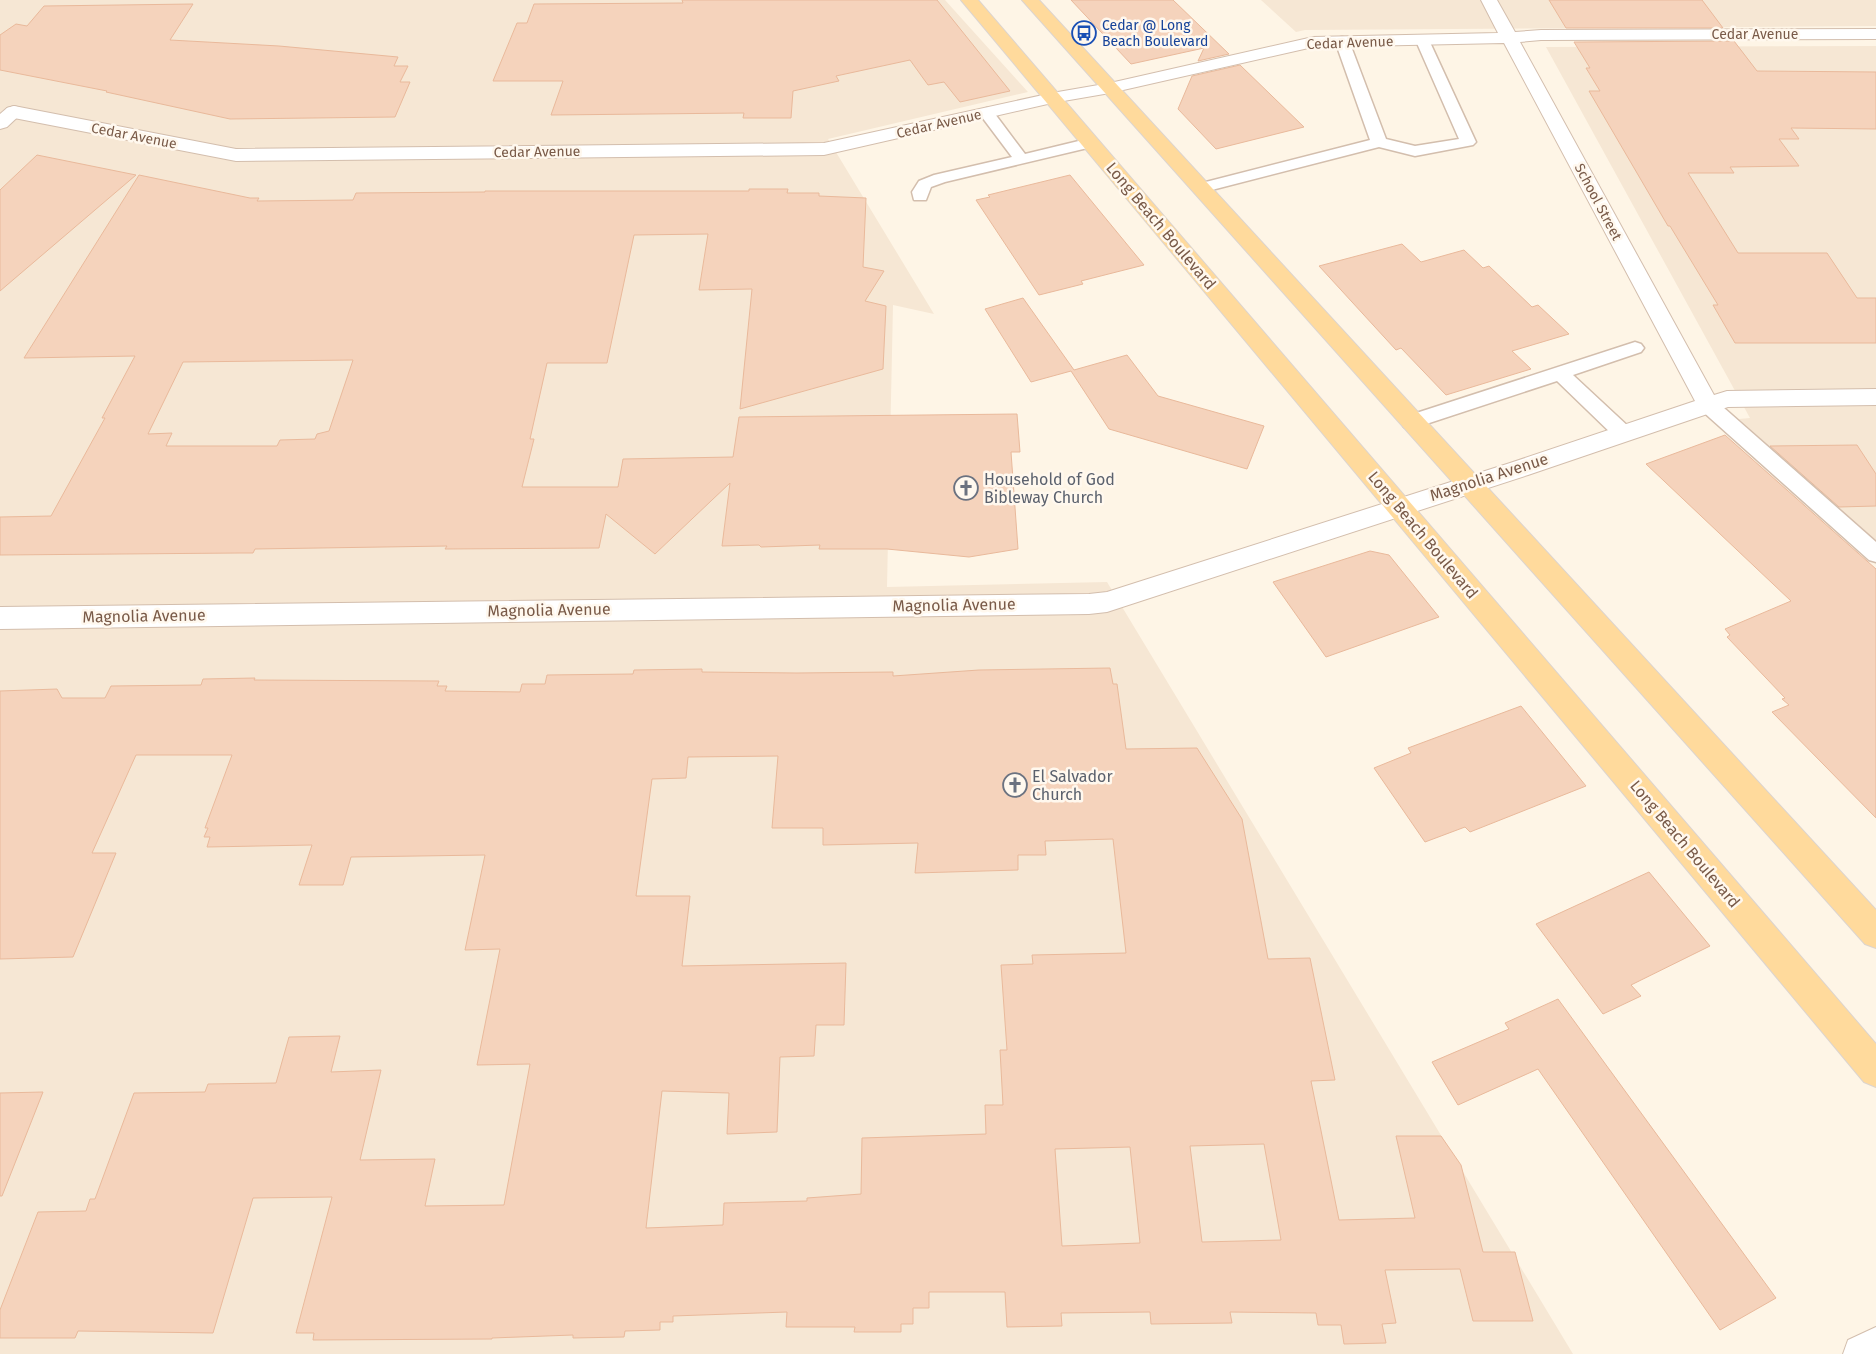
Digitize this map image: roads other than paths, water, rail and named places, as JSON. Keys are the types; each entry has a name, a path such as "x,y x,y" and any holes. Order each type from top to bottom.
{"main road":[{"name":"Long Beach Boulevard","path":"969,0 1876,1070"},
{"path":"1030,0 1876,933"}],"street":[{"name":"School Street","path":"1489,0 1708,405"},
{"name":"Cedar Avenue","path":"5,115 236,156 824,149 839,148 1052,98 1110,88 1306,43 1480,40 1551,35 1876,34"},
{"name":"Magnolia Avenue","path":"0,618 1089,604 1125,597 1727,399 1876,397"},
{"path":"1862,1354 1876,1346"}],"lane":[{"path":"1342,41 1378,142"},
{"path":"1200,188 1378,142 1415,151 1468,142 1423,41"},
{"path":"987,113 1022,160"},
{"path":"920,197 920,192 925,184 940,178 1091,143"},
{"path":"1411,422 1635,348"},
{"path":"1560,373 1624,433"},
{"path":"1708,405 1876,554"}],"place":[{"name":"Cedar @ Long Beach Boulevard","path":"1084,33"},
{"name":"Household of God Bibleway Church","path":"966,488"},
{"name":"El Salvador Church","path":"1015,785"}]}
